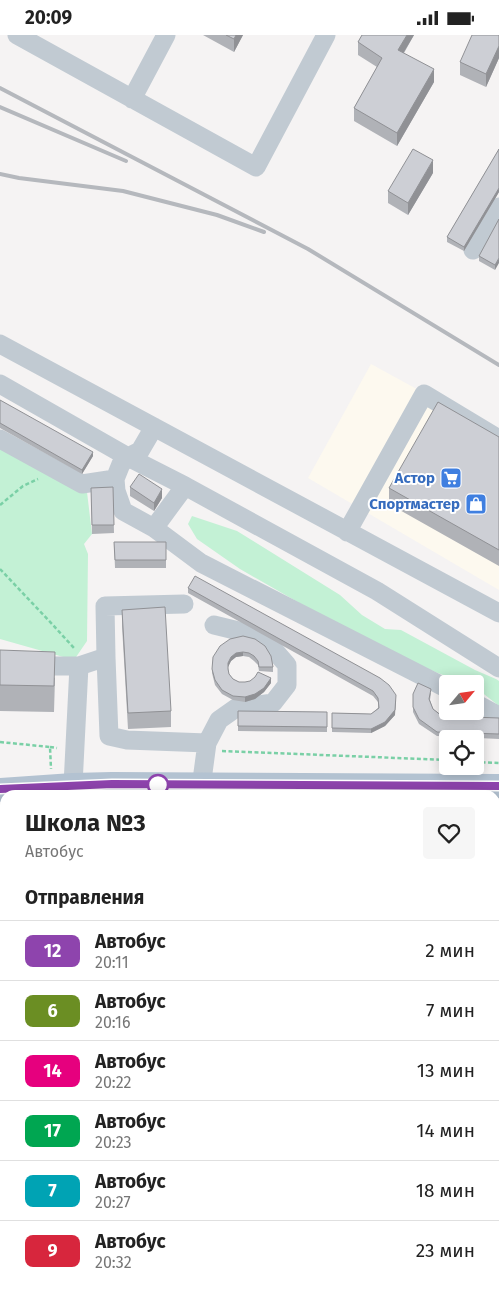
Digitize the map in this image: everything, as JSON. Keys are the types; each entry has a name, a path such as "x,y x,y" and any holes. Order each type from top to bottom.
{"main road":[{"path":"0,789 63,786 111,790 389,790 425,786 499,786"}],"street":[{"path":"17,35 256,167 326,35"},
{"path":"132,99 166,35"},
{"path":"473,251 499,207"},
{"path":"0,345 499,613"},
{"path":"0,384 128,457 186,486 377,591 499,668"},
{"path":"347,532 424,394 499,439"},
{"path":"154,427 140,451 128,457 121,464 114,479 123,511 154,528 201,563 439,684"},
{"path":"0,439 82,484 114,479"},
{"path":"154,528 186,486"},
{"path":"184,604 105,606 109,736 127,740 206,747"},
{"path":"201,790 206,747 219,720 236,708 273,703 287,685 287,665 274,650 251,634 214,625"},
{"path":"0,666 83,665 106,657"},
{"path":"63,786 75,743 83,665"},
{"path":"484,708 499,717"}],"path":[{"path":"0,505 23,486 56,470"},
{"path":"0,569 52,624 83,665"},
{"path":"0,742 62,748 75,743"},
{"path":"50,747 63,786"},
{"path":"206,747 213,751 439,760"},
{"path":"484,762 499,763"}],"shaded area":[{"path":"371,364 499,434 499,590 308,478"}],"green space":[{"path":"0,446 87,492 92,534 84,544 88,554 87,641 74,660 0,639"},
{"path":"192,516 237,531 340,595 362,615 385,629 401,630 475,670 496,679 499,681 499,706 484,694 484,675 443,675 371,644 240,569 197,539 188,524"}],"building":[{"path":"226,35 236,35 234,39"},
{"path":"362,35 407,35 398,50 434,69 397,133 354,108 382,58 358,42"},
{"path":"472,35 499,35 499,46 486,74 460,62"},
{"path":"413,149 433,160 408,203 388,191"},
{"path":"499,149 499,188 464,247 447,237"},
{"path":"499,219 499,258 495,265 479,256"},
{"path":"0,400 93,452 82,470 0,423"},
{"name":"Астор","path":"438,402 499,437 499,550 389,488"},
{"path":"139,474 162,489 154,503 130,487"},
{"path":"113,487 114,525 92,525 91,488"},
{"path":"114,542 166,542 166,560 115,560"},
{"path":"195,576 380,678 389,685 396,695 395,710 385,722 371,729 332,728 332,713 371,714 379,708 378,698 373,691 188,588"},
{"path":"165,607 171,711 128,713 122,610"},
{"path":"243,636 255,639 265,646 271,656 273,667 259,667 258,661 249,653 236,653 231,657 228,669 233,679 239,682 250,681 258,672 271,678 264,688 255,694 245,697 233,696 222,690 215,680 212,669 213,657 220,646 230,639"},
{"path":"0,650 55,652 54,686 0,685"},
{"path":"418,683 431,689 429,699 433,709 439,714 439,720 499,718 499,734 484,734 484,730 439,730 437,732 419,719 413,707 413,694"},
{"path":"238,711 327,712 327,727 238,726"}],"railway":[{"path":"0,88 308,249 499,365"},
{"path":"0,107 126,161"},
{"path":"0,174 123,191 217,215 264,232"}],"bus line":[{"name":"12","path":"0,789 112,784 499,786"}],"place":[{"name":"Астор","path":"451,478"},
{"name":"Спортмастер","path":"476,504"}]}
